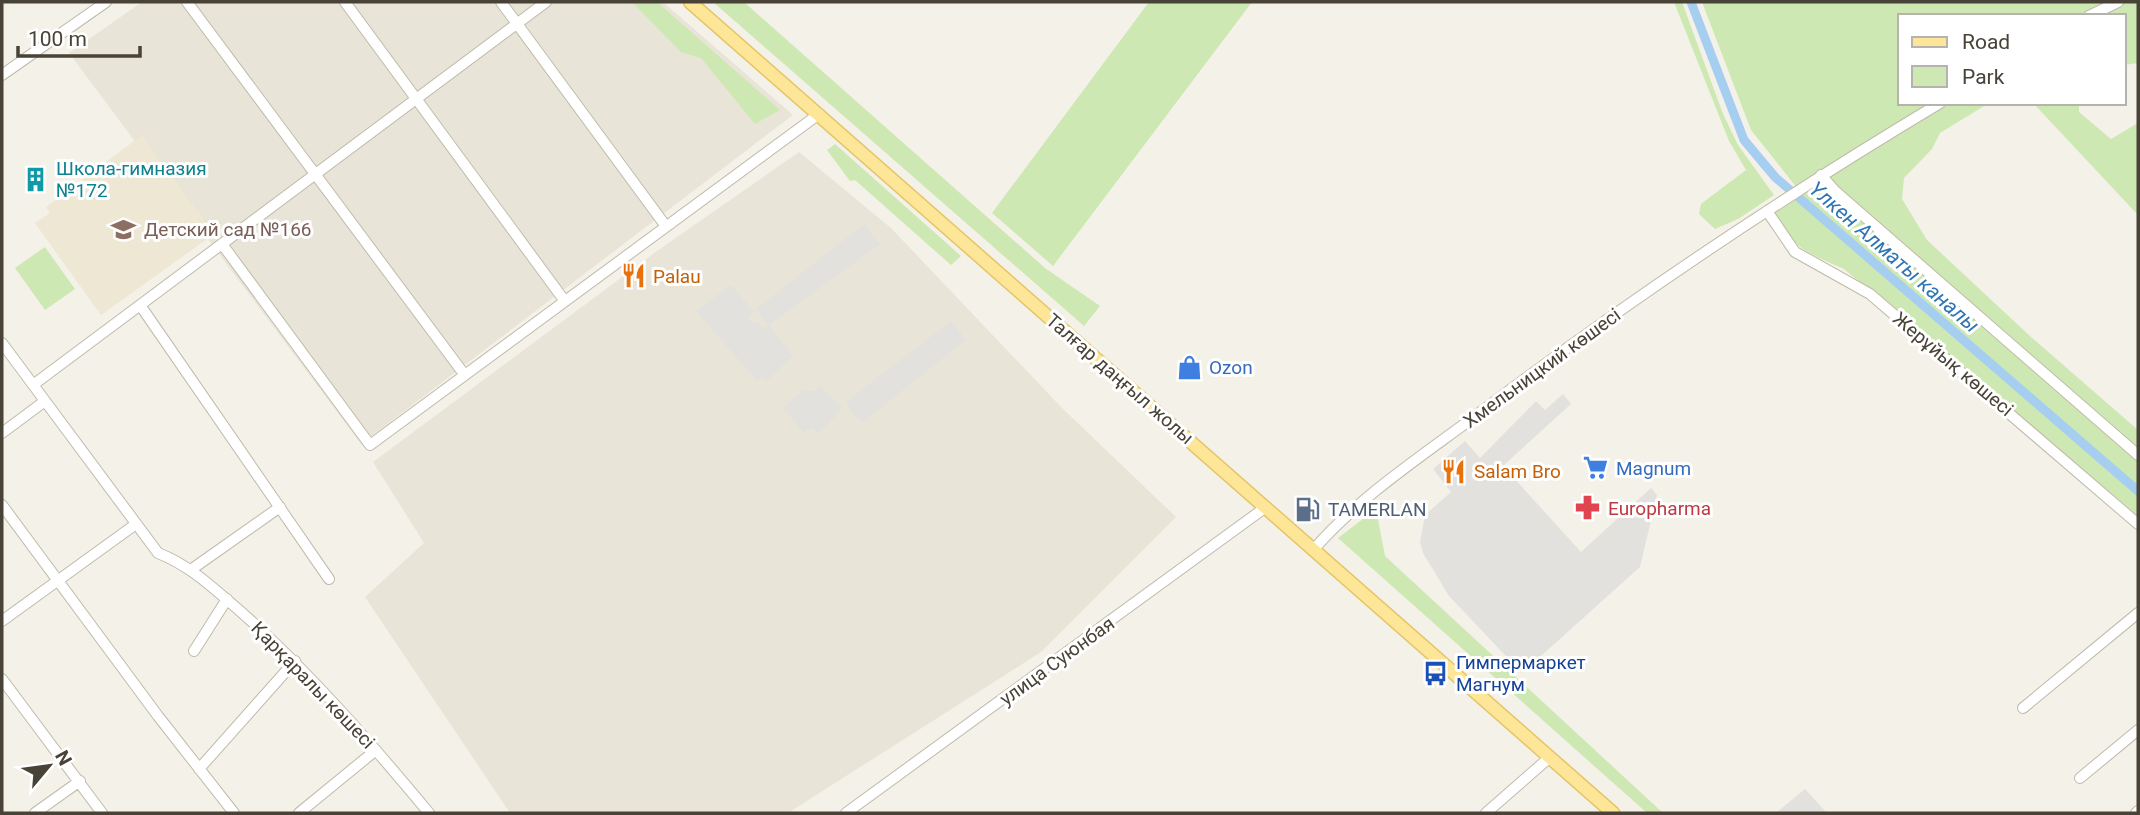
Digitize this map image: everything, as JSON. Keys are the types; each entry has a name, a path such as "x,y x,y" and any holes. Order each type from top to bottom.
{"main road":[{"name":"Талғар даңғыл жолы","path":"690,2 1614,813"}],"street":[{"path":"187,2 464,374"},
{"path":"345,2 564,300"},
{"path":"501,2 665,225"},
{"path":"33,384 546,2"},
{"path":"2093,14 2118,2"},
{"path":"2,75 102,3"},
{"path":"1937,105 1821,175 1835,191 2138,456"},
{"path":"222,244 370,445 819,114"},
{"name":"Хмельницкий көшесі","path":"1314,549 1334,526 1408,467 1583,335 1821,175"},
{"name":"Жерұйық көшесі","path":"1767,211 1795,252 1870,294 2138,524"},
{"path":"140,305 329,579"},
{"name":"Қарқаралы көшесі","path":"2,343 158,553 192,569 295,661 429,813"},
{"path":"2,433 44,401"},
{"path":"2,505 234,813"},
{"path":"192,569 279,507"},
{"name":"улица Суюнбая","path":"846,813 1266,507"},
{"path":"2,621 136,524"},
{"path":"194,652 227,599"},
{"path":"2024,708 2138,612"},
{"path":"199,769 295,661"},
{"path":"2,679 102,813"},
{"path":"2080,778 2138,730"},
{"path":"299,813 376,750"},
{"path":"1486,813 1550,757"},
{"path":"35,813 80,781"}],"shaded area":[{"path":"142,2 663,2 793,115 361,444 69,53"},
{"name":"Детский сад №166","path":"142,135 214,234 101,315 35,223 50,213 46,207"},
{"path":"799,152 891,228 1061,407 1176,517 1041,652 788,813 510,813 365,597 424,543 373,462 657,251"},
{"path":"864,224 880,244 769,325 793,356 766,381 762,377 758,382 696,311 731,285 754,312 748,317 754,323 758,321 763,330 768,325 756,309"},
{"path":"951,321 966,340 863,422 852,413 846,402"},
{"path":"820,385 842,408 819,434 812,428 803,432 783,408 804,389 815,391"},
{"path":"1563,394 1571,404 1503,466 1581,552 1651,488 1657,495 1640,567 1522,673 1449,596 1423,553 1420,542 1425,515 1451,492 1433,469 1465,441 1480,458 1536,401 1545,410"},
{"path":"1805,789 1827,813 1776,813"}],"green space":[{"path":"632,2 657,2 780,110 755,124 701,58 681,52"},
{"path":"713,2 744,2 1045,268 1100,306 1084,326"},
{"path":"1149,2 1252,2 1053,266 992,213"},
{"path":"1674,2 1682,2 1723,114 1738,145 1774,195 1738,219 1715,229 1699,214 1701,204 1746,170 1729,141"},
{"path":"1702,2 2138,2 2138,63 2126,65 2126,14 1898,14 1898,105 1986,105 1940,133 1932,149 1904,178 1902,199 1927,240 2031,337 2138,430 2138,516 1844,269 1810,253 1795,242 1773,212 1801,193 1751,130"},
{"path":"2035,105 2079,105 2079,112 2111,139 2138,123 2138,215"},
{"path":"835,144 961,256 951,265 855,180 850,181 827,150"},
{"path":"45,247 75,289 45,310 15,268"},
{"path":"1376,509 1385,556 1663,813 1647,813 1338,538"}],"waterway":[{"name":"Үлкен Алматы каналы","path":"1691,2 1744,140 1775,177 2138,491"}],"place":[{"name":"Школа-гимназия №172","path":"36,179"},
{"name":"Детский сад №166","path":"124,229"},
{"name":"Palau","path":"633,276"},
{"name":"Ozon","path":"1189,367"},
{"name":"Magnum","path":"1596,468"},
{"name":"Salam Bro","path":"1454,471"},
{"name":"Europharma","path":"1588,508"},
{"name":"TAMERLAN","path":"1308,509"},
{"name":"Гимпермаркет Магнум","path":"1436,673"}]}
